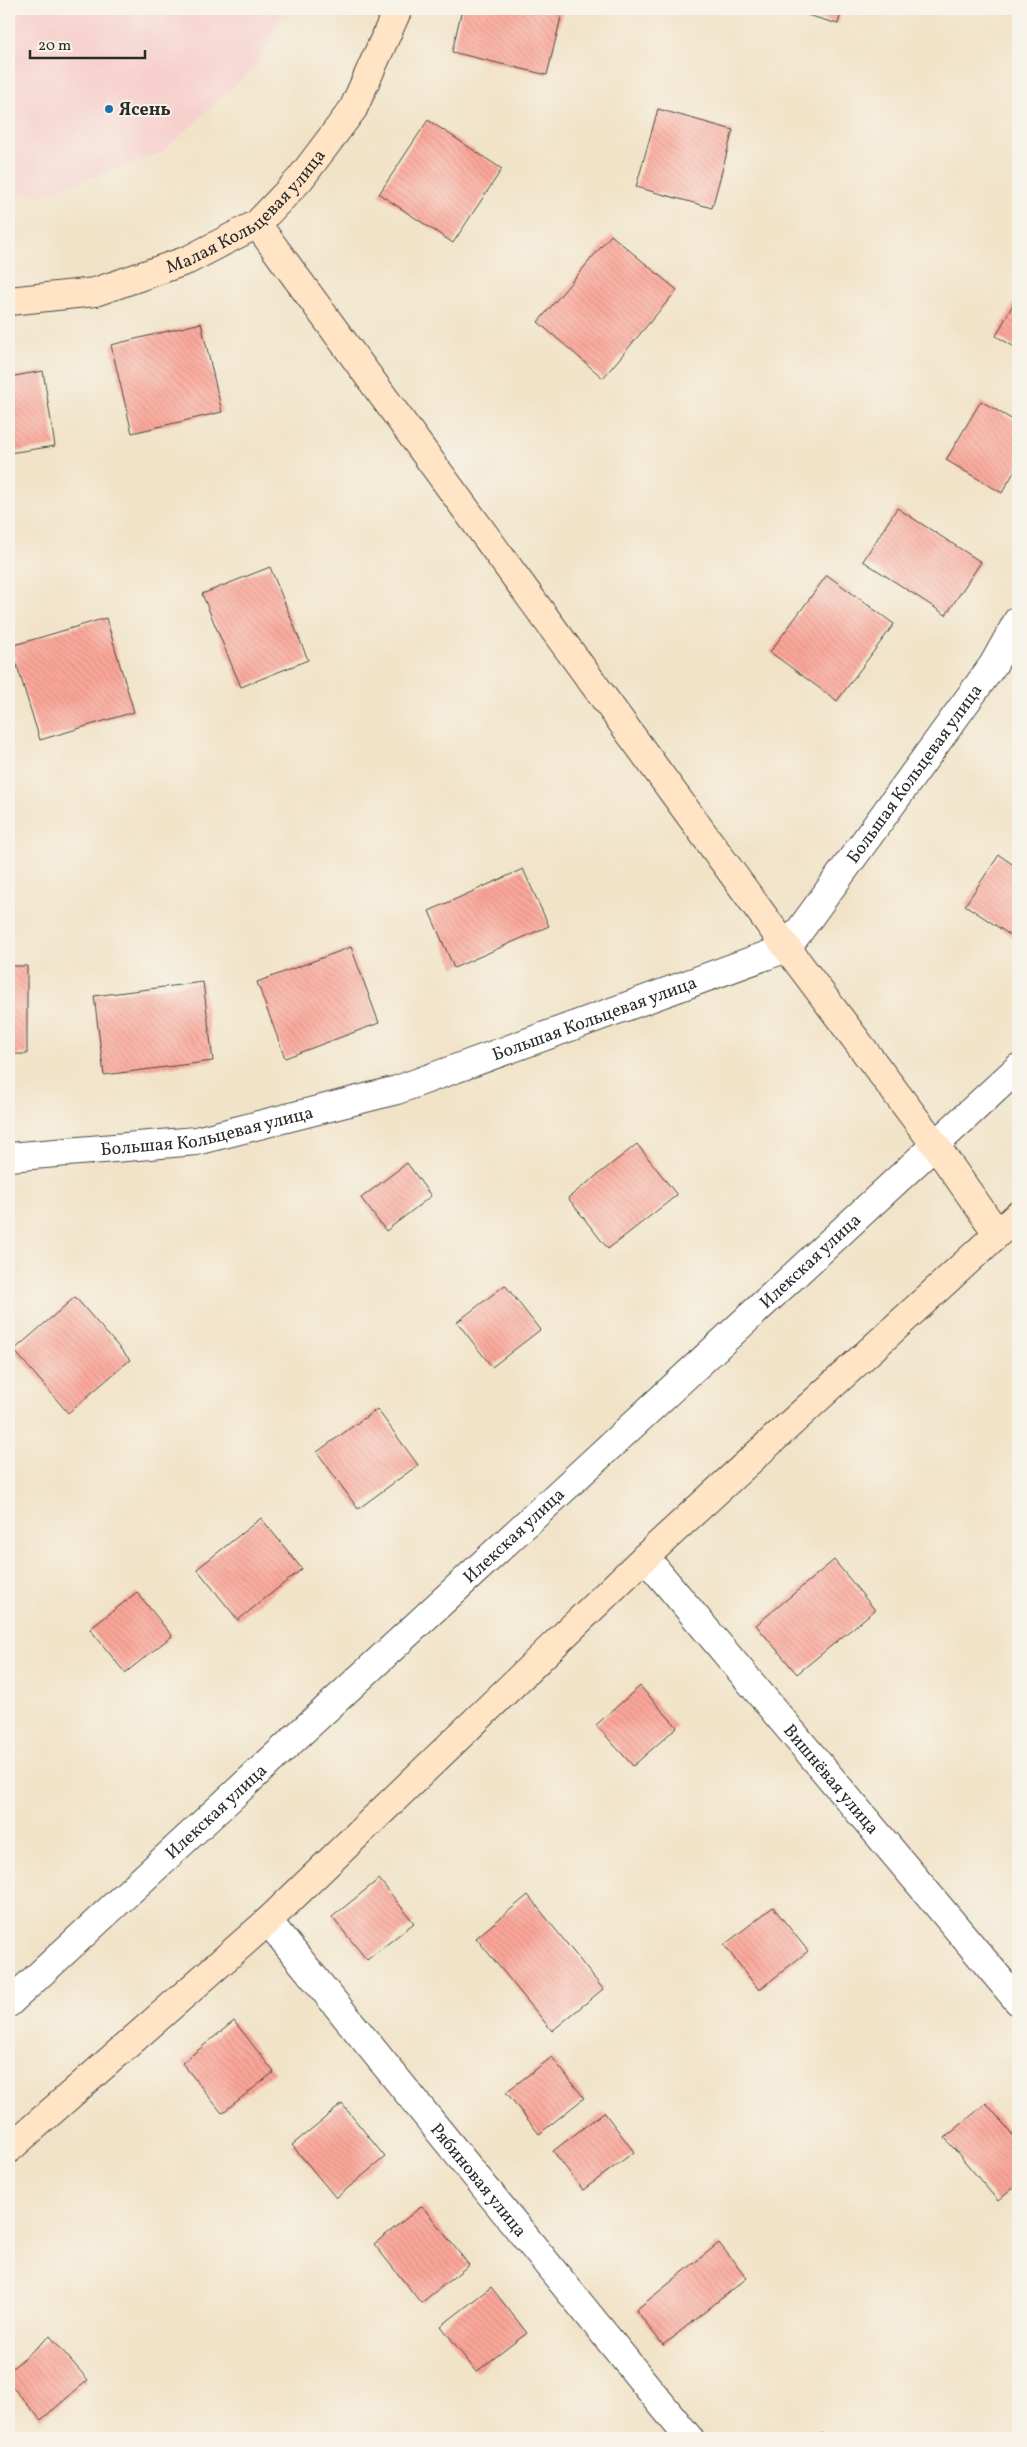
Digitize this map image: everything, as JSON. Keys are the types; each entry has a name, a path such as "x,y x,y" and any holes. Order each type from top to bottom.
{"street":[{"name":"Малая Кольцевая улица","path":"9,301 95,292 188,260 257,224 300,180 353,109 398,9"},
{"path":"257,224 787,948 936,1146 997,1233"},
{"name":"Большая Кольцевая улица","path":"9,1157 196,1141 397,1090 787,948 993,665 1018,620"},
{"name":"Илекская улица","path":"9,2003 1018,1068"},
{"path":"9,2149 268,1921 645,1558 1018,1215"},
{"name":"Вишнёвая улица","path":"645,1558 1018,2001"},
{"name":"Рябиновая улица","path":"268,1921 689,2438"}],"shaded area":[{"name":"Ясень","path":"9,9 284,9 256,66 162,152 42,195 9,194"}],"building":[{"path":"462,9 563,9 547,75 452,52"},
{"path":"787,9 842,9 838,24"},
{"path":"658,109 733,130 712,208 636,187"},
{"path":"428,120 502,169 453,243 379,194"},
{"path":"611,235 677,290 603,378 538,322"},
{"path":"1018,295 1018,349 996,336"},
{"path":"201,323 222,412 132,433 111,345"},
{"path":"43,371 55,446 9,453 9,377"},
{"path":"981,401 1018,423 1018,465 1002,493 946,460"},
{"path":"897,508 981,562 946,615 863,561"},
{"path":"270,567 308,660 241,687 202,594"},
{"path":"827,575 894,624 837,701 770,652"},
{"path":"106,618 134,712 40,740 11,646"},
{"path":"999,855 1018,868 1018,929 1013,937 965,905"},
{"path":"523,869 549,926 454,968 429,911"},
{"path":"351,947 379,1023 285,1058 257,982"},
{"path":"9,966 27,966 27,1054 9,1054"},
{"path":"203,982 213,1061 104,1075 94,996"},
{"path":"637,1144 677,1195 608,1249 568,1198"},
{"path":"407,1163 431,1196 386,1231 361,1198"},
{"path":"505,1285 540,1330 492,1367 457,1322"},
{"path":"75,1297 130,1360 68,1413 14,1350"},
{"path":"377,1409 418,1465 358,1509 317,1452"},
{"path":"261,1518 302,1569 238,1620 197,1569"},
{"path":"834,1560 875,1610 797,1674 756,1625"},
{"path":"137,1592 172,1636 125,1673 90,1629"},
{"path":"640,1686 677,1727 633,1766 596,1725"},
{"path":"379,1879 414,1923 367,1960 332,1917"},
{"path":"528,1895 603,1989 552,2031 476,1938"},
{"path":"773,1907 808,1951 759,1990 724,1945"},
{"path":"234,2021 274,2072 222,2113 182,2063"},
{"path":"552,2057 584,2098 539,2134 506,2092"},
{"path":"986,2103 1018,2141 1018,2184 998,2201 945,2138"},
{"path":"342,2104 385,2157 336,2198 292,2145"},
{"path":"604,2112 634,2152 583,2190 553,2151"},
{"path":"422,2206 469,2265 421,2303 374,2244"},
{"path":"719,2243 747,2278 663,2345 636,2310"},
{"path":"491,2287 527,2333 476,2372 441,2326"},
{"path":"50,2336 88,2380 41,2420 9,2383 9,2371"},
{"path":"821,2433 825,2438 815,2438"}],"place":[{"name":"Ясень","path":"109,109"}]}
